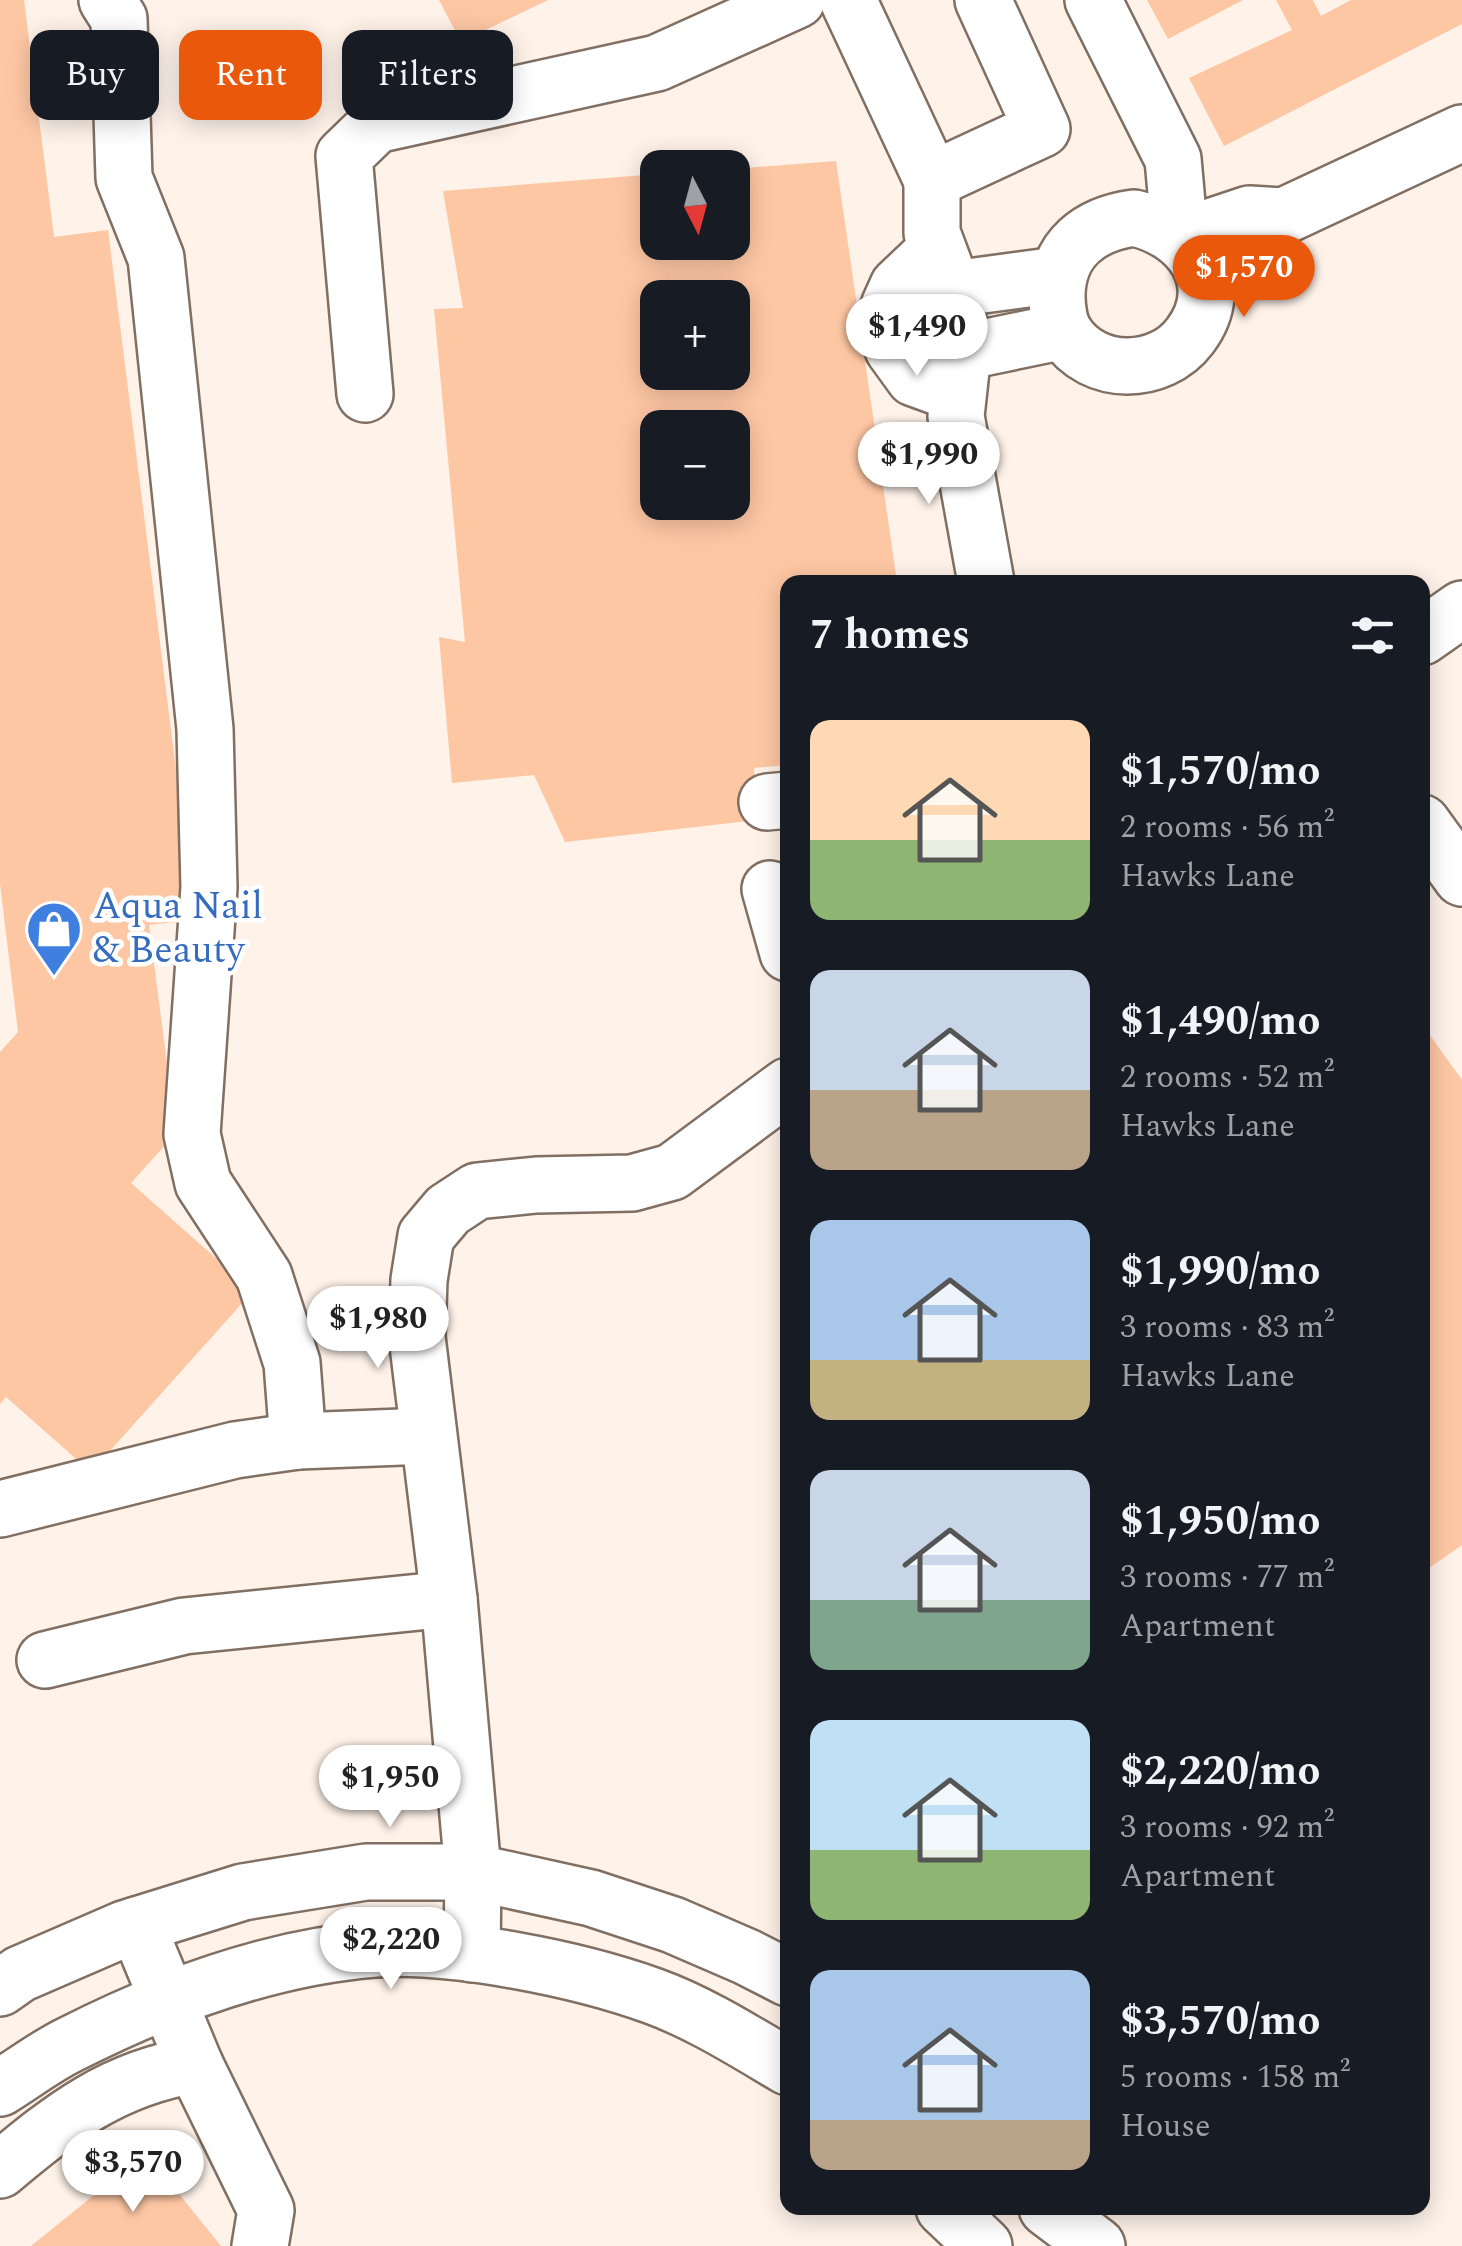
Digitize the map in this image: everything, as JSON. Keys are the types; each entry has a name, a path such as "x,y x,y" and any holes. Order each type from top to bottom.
{"street":[{"path":"106,0 119,19 124,178 156,258 206,729 209,888 192,1134 203,1183 264,1276 292,1363 298,1441"},
{"path":"364,394 344,156 376,125 658,63 797,0"},
{"path":"848,0 932,180 932,233 945,269 961,373 956,416 985,575"},
{"path":"932,180 1042,128 983,0"},
{"path":"1093,0 1173,158 1192,259 1205,304 1197,326 1183,345 1164,359 1142,366 1118,366 1096,358 1064,331 1056,301 1058,275 1068,252 1085,233 1108,222 1134,218 1158,223 1192,259"},
{"path":"1192,259 1272,241 1284,216 1462,133"},
{"path":"945,269 1058,275"},
{"path":"961,373 1064,331"},
{"path":"1430,631 1462,609"},
{"path":"1430,834 1462,878"},
{"path":"770,889 780,925"},
{"path":"472,1954 473,1872 449,1599 417,1337 419,1280 426,1236 448,1210 477,1192 536,1185 632,1183 672,1172 780,1092"},
{"path":"0,1509 235,1450 298,1441 428,1436"},
{"path":"45,1660 184,1626 449,1599"},
{"path":"0,1988 20,1974 138,1925 243,1892 366,1872 473,1872 591,1898 674,1926 780,1974"},
{"path":"138,1925 195,2065 266,2210 260,2246"},
{"path":"0,2088 69,2044 168,2001 290,1961 378,1949 472,1954 582,1975 654,1996 724,2028 780,2046"},
{"path":"0,2170 54,2124 125,2082 154,2071 195,2065"},
{"path":"951,2215 984,2246"},
{"path":"1057,2215 1097,2246"}],"building":[{"path":"0,0 24,0 30,47 30,120 39,120 54,237 108,230 195,920 149,925 176,1133 131,1183 253,1291 91,1472 6,1397 0,1404 0,1052 18,1032 0,884"},
{"path":"439,0 548,0 486,30 455,30"},
{"path":"1147,0 1243,0 1168,39"},
{"path":"1276,0 1313,0 1321,16 1351,0 1462,0 1462,24 1224,146 1189,78 1292,30"},
{"path":"836,161 896,575 780,575 780,766 754,768 757,820 565,842 534,775 452,783 439,637 465,642 434,309 463,308 443,191 640,175 640,260 750,260 750,168"},
{"path":"1430,1035 1462,1080 1462,1545 1430,1567"},
{"path":"146,2153 221,2246 31,2246"}],"place":[{"name":"Aqua Nail & Beauty","path":"54,978"}]}
